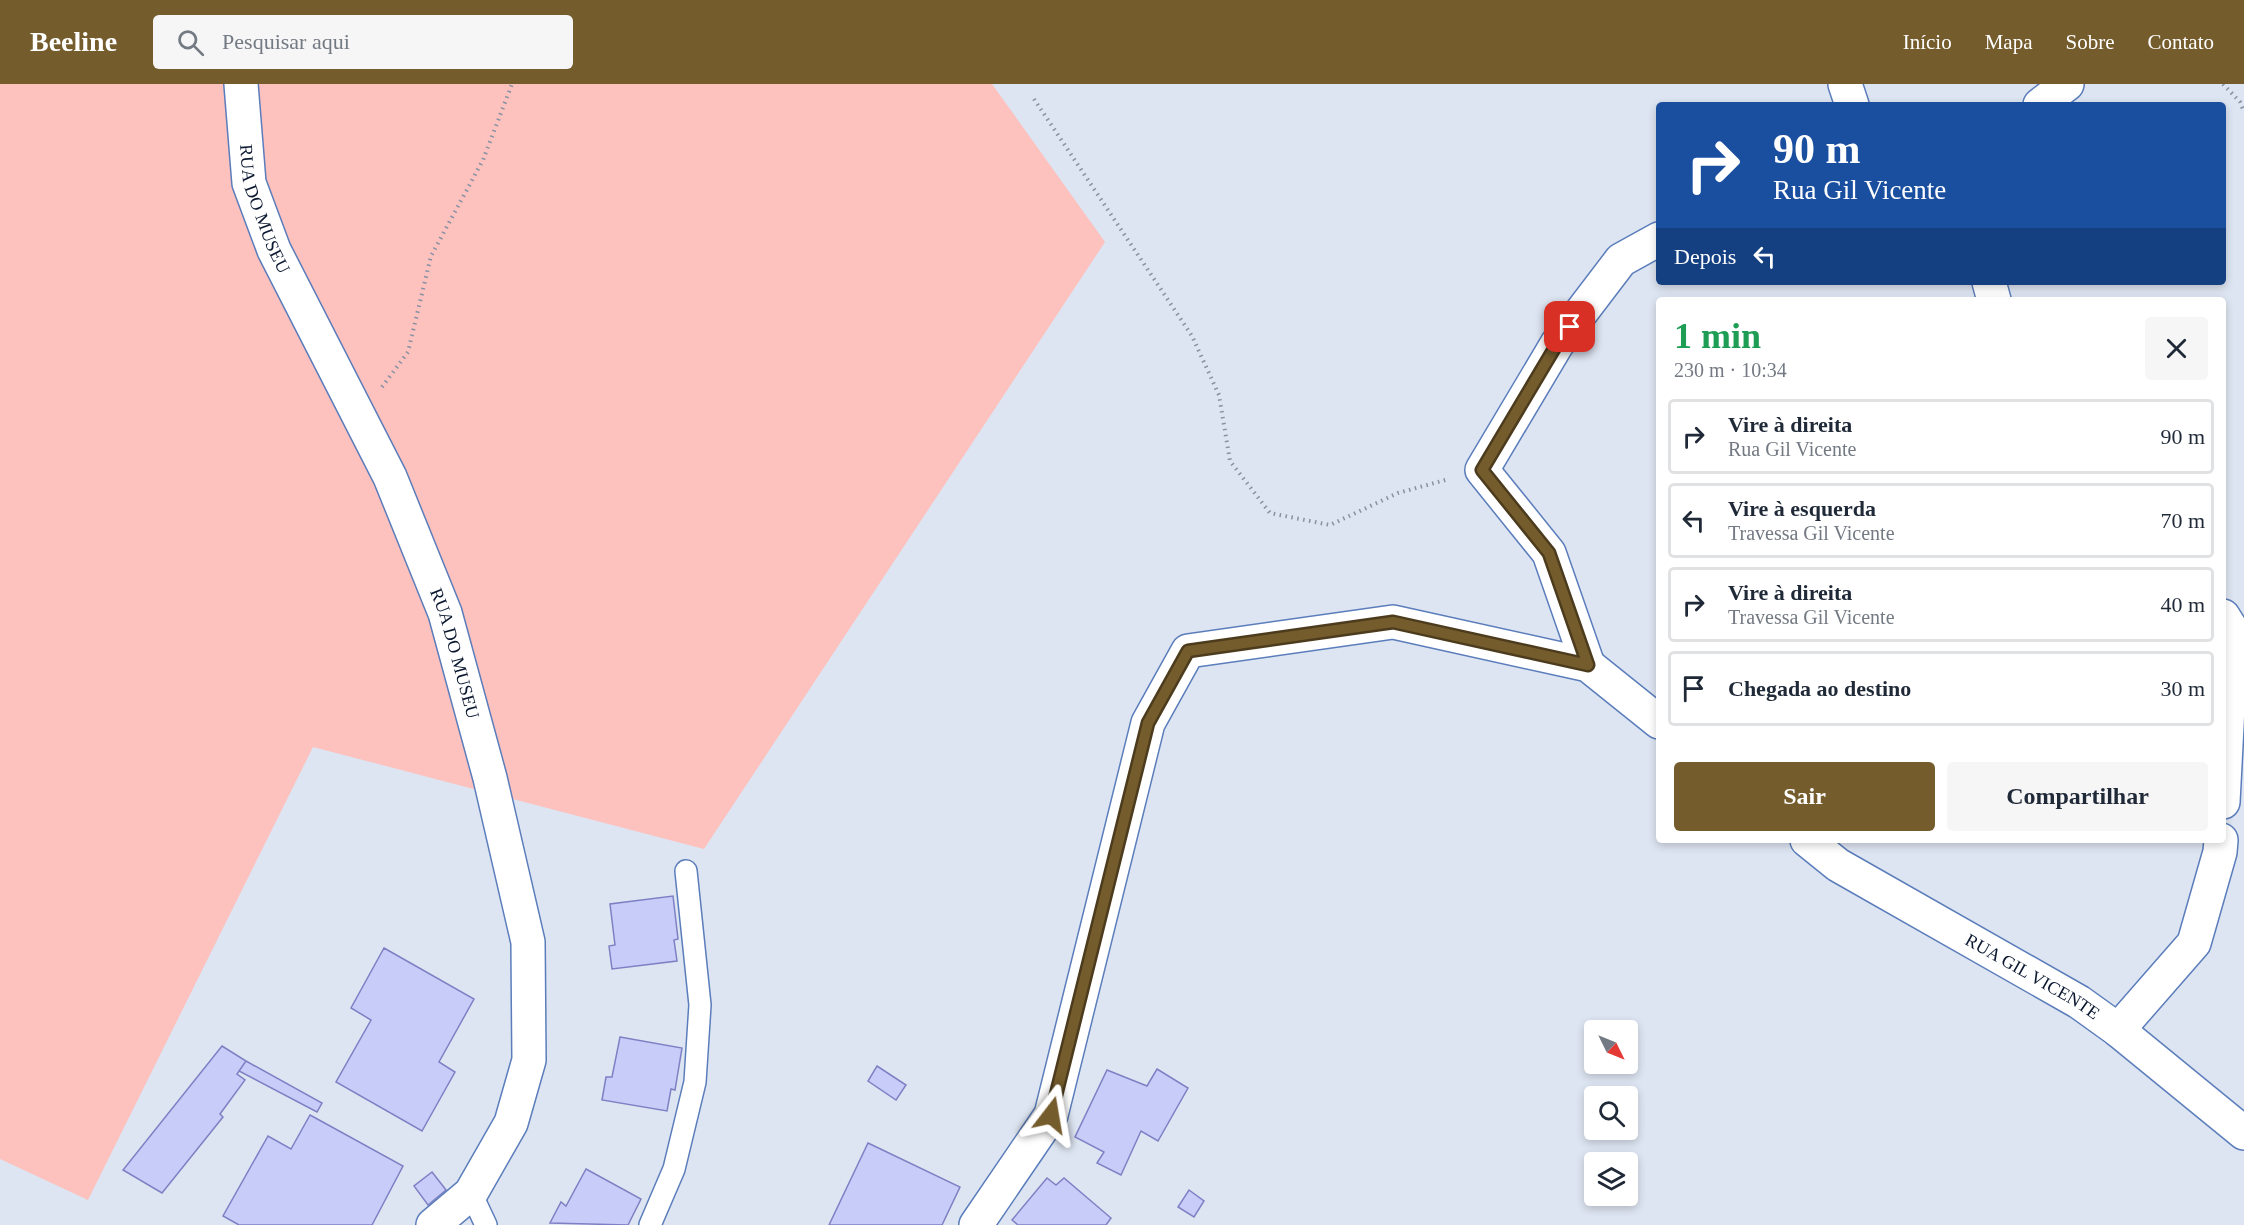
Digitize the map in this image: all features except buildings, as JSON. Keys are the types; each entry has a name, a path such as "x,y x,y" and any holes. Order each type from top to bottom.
{"street":[{"name":"RUA DO MUSEU","path":"241,84 249,183 274,250 390,477 445,614 490,778 528,942 529,1060 511,1123 471,1193 433,1225"},
{"path":"1845,84 1851,102"},
{"path":"2044,102 2067,84"},
{"path":"1588,665 1549,553 1482,470 1557,344 1622,260 1656,241"},
{"path":"2226,621 2232,630 2226,745"},
{"path":"976,1225 1051,1115 1148,723 1188,651 1393,622 1588,665 1656,720"},
{"name":"RUA GIL VICENTE","path":"1811,843 1838,865 2079,1002 2118,1030 2244,1133"},
{"path":"2118,1030 2194,943 2221,843"}],"lane":[{"path":"650,1225 674,1169 695,1082 700,1005 686,871"},
{"path":"471,1193 486,1225"}],"path":[{"path":"360,417 408,352 431,256 483,160 512,84"},
{"path":"2223,84 2240,102 2244,112"},
{"path":"1034,99 1192,336 1219,395 1230,461 1270,513 1330,525 1398,493 1482,470"}],"shaded area":[{"path":"0,84 992,84 1105,242 704,849 313,747 88,1200 0,1159"}],"route":[{"path":"1051,1115 1148,723 1188,651 1393,622 1588,665 1549,553 1482,470 1557,344 1570,327"}]}
